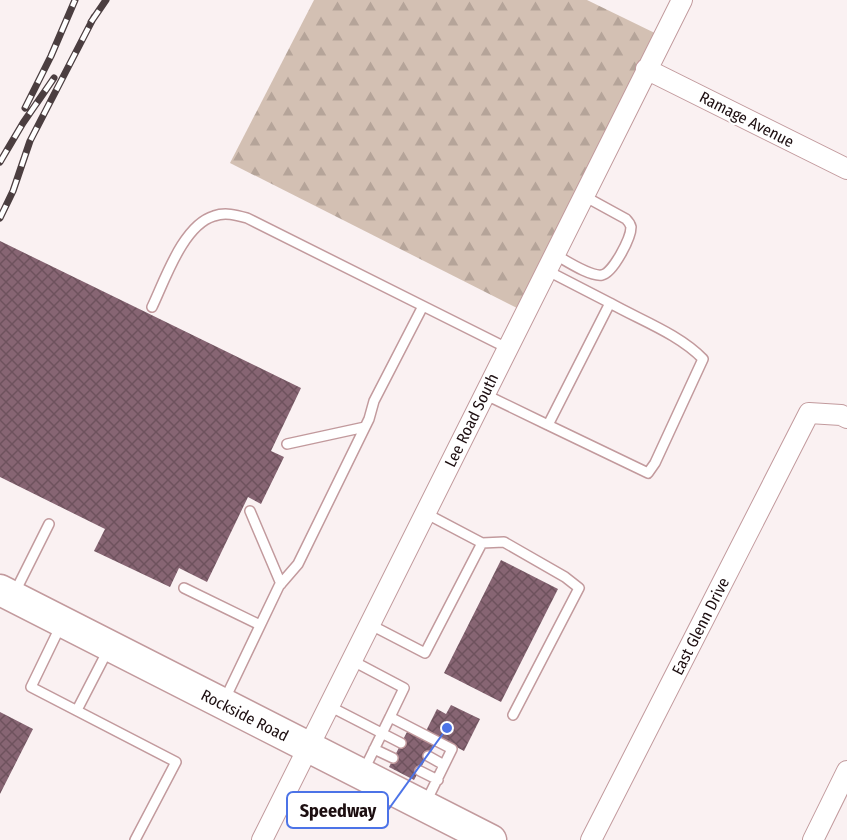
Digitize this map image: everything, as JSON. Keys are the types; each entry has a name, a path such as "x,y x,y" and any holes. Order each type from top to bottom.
{"main road":[{"name":"Rockside Road","path":"6,593 308,747 368,761 424,806 491,840"}],"street":[{"name":"Lee Road South","path":"262,840 682,0"},
{"name":"Ramage Avenue","path":"646,69 847,169"},
{"name":"East Glenn Drive","path":"591,840 809,413 841,415 847,418"},
{"path":"813,840 847,771"}],"lane":[{"path":"550,262 598,275 606,273 612,268 626,241 631,227 628,220 583,195"},
{"path":"152,307 191,231 207,219 223,214 247,218 507,348"},
{"path":"484,394 648,473 655,462 703,359 679,340 610,303 550,262"},
{"path":"548,425 610,303"},
{"path":"223,703 281,584 298,564 365,427 374,400 423,306"},
{"path":"287,444 365,427"},
{"path":"250,511 281,584"},
{"path":"425,513 482,543 504,542 565,577 579,588 513,715"},
{"path":"6,593 49,524"},
{"path":"369,624 425,653 482,543"},
{"path":"183,588 260,625"},
{"path":"63,622 31,687 176,762 135,840"},
{"path":"77,710 110,646"},
{"path":"351,660 404,687 368,761"},
{"path":"329,706 401,743"},
{"path":"390,717 452,749 424,806"},
{"path":"428,756 444,765"},
{"path":"368,761 393,758"},
{"path":"420,771 438,780"}],"green space":[{"path":"314,0 587,0 663,37 525,312 230,163"}],"building":[{"path":"0,241 301,388 271,451 284,457 261,504 248,497 207,582 179,568 170,587 94,551 105,529 0,477"},
{"path":"501,560 558,589 501,702 444,673"},
{"path":"451,705 480,719 464,751 426,731 437,709 446,714"},
{"path":"0,712 33,729 0,794"},
{"path":"408,730 434,744 414,780 389,767"}],"railway":[{"path":"25,108 75,0"},
{"path":"91,22 106,0"},
{"path":"0,218 13,191 30,141 94,17"},
{"path":"0,162 54,78"}],"place":[{"name":"Speedway","path":"447,728"}]}
